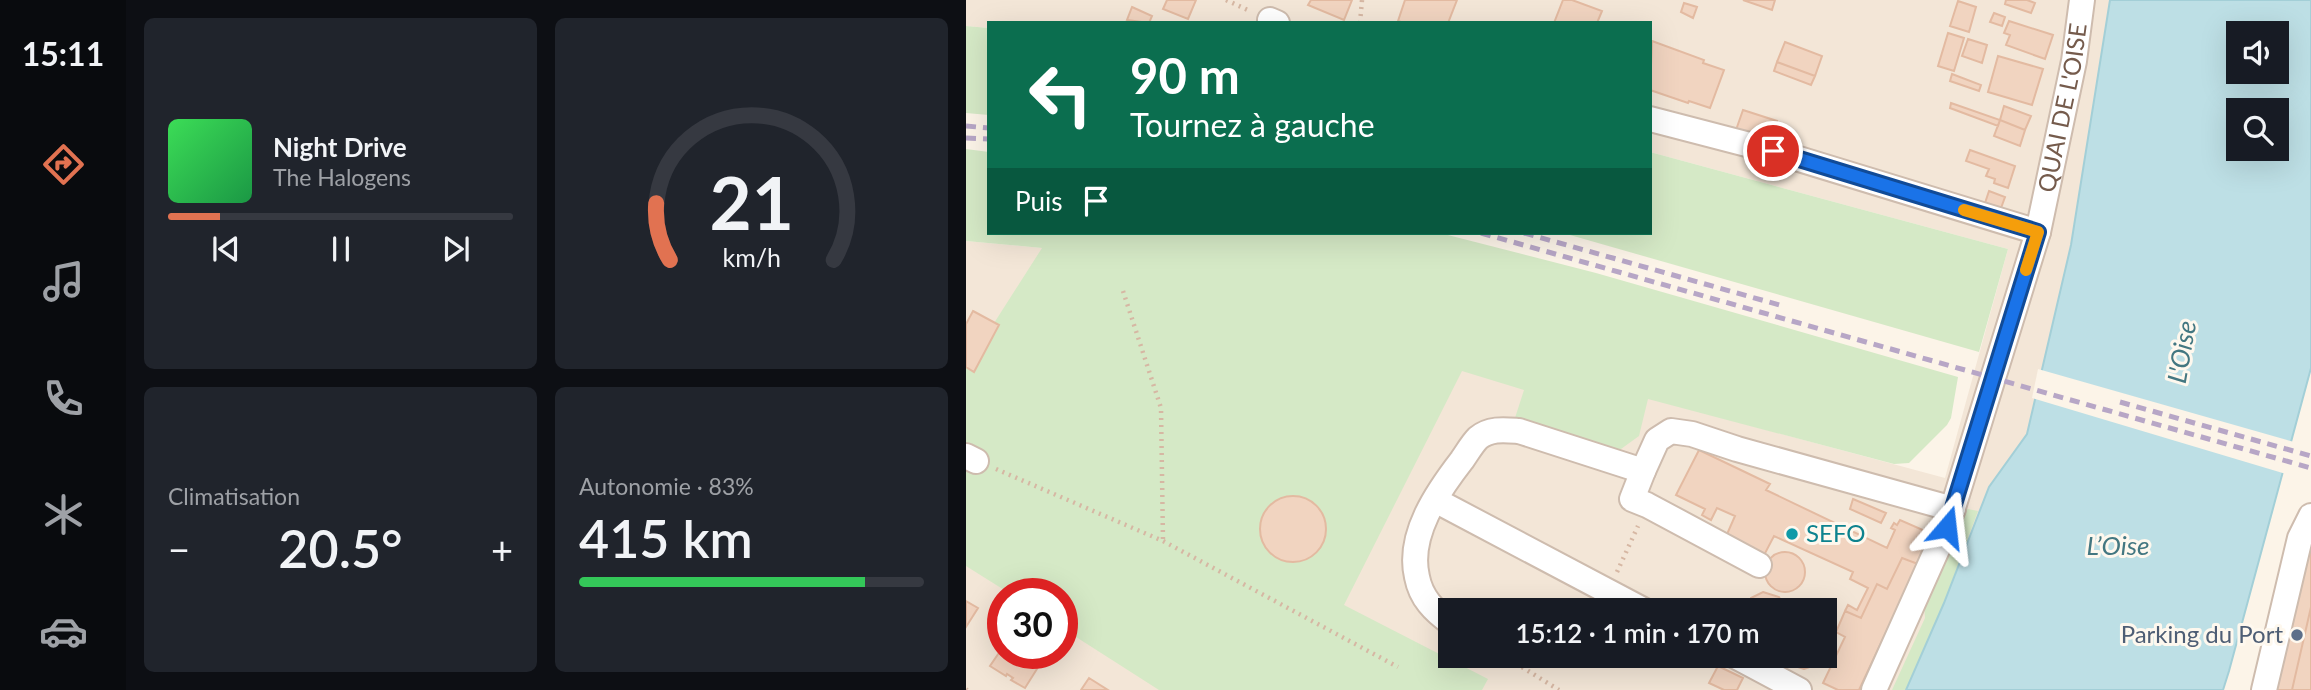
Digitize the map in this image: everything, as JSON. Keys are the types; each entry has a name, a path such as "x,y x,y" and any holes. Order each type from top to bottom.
{"street":[{"name":"QUAI DE L'OISE","path":"1874,690 1924,581 1953,509 2038,232 2074,61 2082,0"},
{"path":"1652,120 1773,151 2038,232"},
{"path":"1438,614 1425,598 1416,576 1416,552 1425,517 1451,474 1479,438 1499,429 1519,431 1643,471"},
{"path":"1759,565 1632,499 1657,440 1671,430 1692,434 1953,509"},
{"path":"1435,500 1620,598"},
{"path":"2264,690 2300,538 2311,516"},
{"path":"1757,668 1798,690"}],"path":[{"path":"1360,21 1362,0"},
{"path":"1123,291 1161,408 1163,541"},
{"path":"971,458 1163,541 1398,667"},
{"path":"1608,592 1647,505"},
{"path":"1523,668 1559,690"}],"shaded area":[{"path":"966,0 2110,0 2071,245 2027,434 1989,487 1944,603 1906,690 966,690 966,241 1042,248 1648,398 1945,478 2008,249 1652,153 1652,21 987,21 987,28 966,26"}],"green space":[{"path":"966,26 987,28 987,115 966,113"},
{"path":"966,149 987,152 987,235 1448,235 1596,273 1958,377 1951,418 1947,425 1909,463 1894,464 1648,399 1639,436 1614,454 1514,421 1524,390 1462,371 1344,605 1438,653 1438,668 1467,668 1488,679 1482,690 1159,690 1078,638 1078,578 987,579 966,566 966,367 1042,248 966,241"},
{"path":"1652,153 2008,249 1979,352 1570,235 1652,235"},
{"path":"1963,508 1978,511 1944,603 1906,690 1892,690 1925,618 1924,603"}],"water":[{"name":"L’Oise","path":"2110,0 2311,0 2311,368 2223,690 1906,690 1944,603 1989,487 2027,434 2071,245"}],"pier":[{"path":"2038,369 2294,442 2286,474 2032,398"}],"building":[{"path":"1167,0 1196,0 1188,19 1163,9"},
{"path":"1311,0 1352,0 1344,20 1308,5"},
{"path":"1405,0 1457,0 1449,21 1398,21"},
{"path":"1563,0 1572,0 1602,11 1598,21 1555,21"},
{"path":"1743,0 1775,0 1772,10"},
{"path":"2006,0 2027,0 2035,3 2031,13 2005,4"},
{"path":"1958,1 1976,7 1969,32 1950,26"},
{"path":"1684,3 1697,7 1693,18 1681,12"},
{"path":"1132,7 1152,16 1150,21 1127,20"},
{"path":"1994,13 2005,17 2002,26 1990,22"},
{"path":"2009,21 2053,35 2045,59 2006,45 2010,35 2004,33"},
{"path":"1948,33 1964,38 1954,71 1938,66"},
{"path":"1968,39 1987,45 1982,63 1962,56"},
{"path":"1652,41 1724,70 1710,108 1689,101 1688,103 1652,91"},
{"path":"1785,42 1822,56 1815,76 1777,62"},
{"path":"1998,56 2043,69 2032,105 1988,92"},
{"path":"1777,62 1815,76 1811,85 1774,71"},
{"path":"1952,74 1981,85 1979,91 1950,81"},
{"path":"1951,103 2000,120 1998,126 1950,108"},
{"path":"2004,106 2031,116 2025,130 2000,120"},
{"path":"1743,110 1777,121 1773,132 1768,131 1765,139 1736,130"},
{"path":"2000,120 2025,130 2020,146 1994,136"},
{"path":"1970,150 2015,166 2008,188 1994,183 1995,179 1986,176 1989,169 1966,161"},
{"path":"1989,191 2005,197 2001,208 1985,203"},
{"path":"973,311 999,325 974,372 966,367 966,324"},
{"name":"SEFO","path":"1699,450 1770,484 1766,490 1887,548 1895,530 1891,528 1900,520 1932,534 1918,564 1902,558 1887,589 1877,584 1861,618 1845,611 1848,605 1857,610 1868,588 1850,579 1853,572 1774,536 1762,559 1724,541 1735,516 1717,508 1711,520 1702,515 1705,509 1676,495"},
{"path":"1293,496 1306,498 1316,506 1324,516 1324,542 1316,552 1306,560 1293,562 1280,560 1270,552 1262,542 1260,529 1262,516 1270,506 1280,498"},
{"path":"1853,499 1886,513 1881,523 1850,509"},
{"name":"Parking du Port","path":"2311,544 2311,607 2292,690 2271,690"},
{"path":"1785,552 1799,558 1805,572 1799,586 1785,592 1771,586 1765,572 1771,558"},
{"path":"1902,558 1918,564 1859,690 1838,690 1823,683 1830,668 1837,668 1837,654 1845,637 1837,633 1837,630 1845,611 1861,618 1877,584 1887,589"},
{"path":"1763,592 1780,598 1751,598"},
{"path":"966,601 978,608 966,627"},
{"path":"2311,607 2311,690 2292,690"},
{"path":"1717,668 1743,678 1737,690 1724,690 1709,683"},
{"path":"995,669 1037,669 1025,688 1011,680 1013,678 1007,674 1006,676"},
{"path":"1089,678 1108,690 1081,690"}],"railway":[{"path":"966,126 987,128"},
{"path":"966,138 987,139"},
{"path":"1488,235 2311,468"},
{"path":"1531,235 1783,306"},
{"path":"2120,402 2311,456"}],"slow traffic":[{"path":"1964,210 2038,232 2026,270"}],"place":[{"name":"SEFO","path":"1792,534"},
{"name":"Parking du Port","path":"2297,635"}],"route":[{"path":"1773,151 2038,232 1947,527"}],"water label":[{"name":"L'Oise","path":"2182,352"}]}
